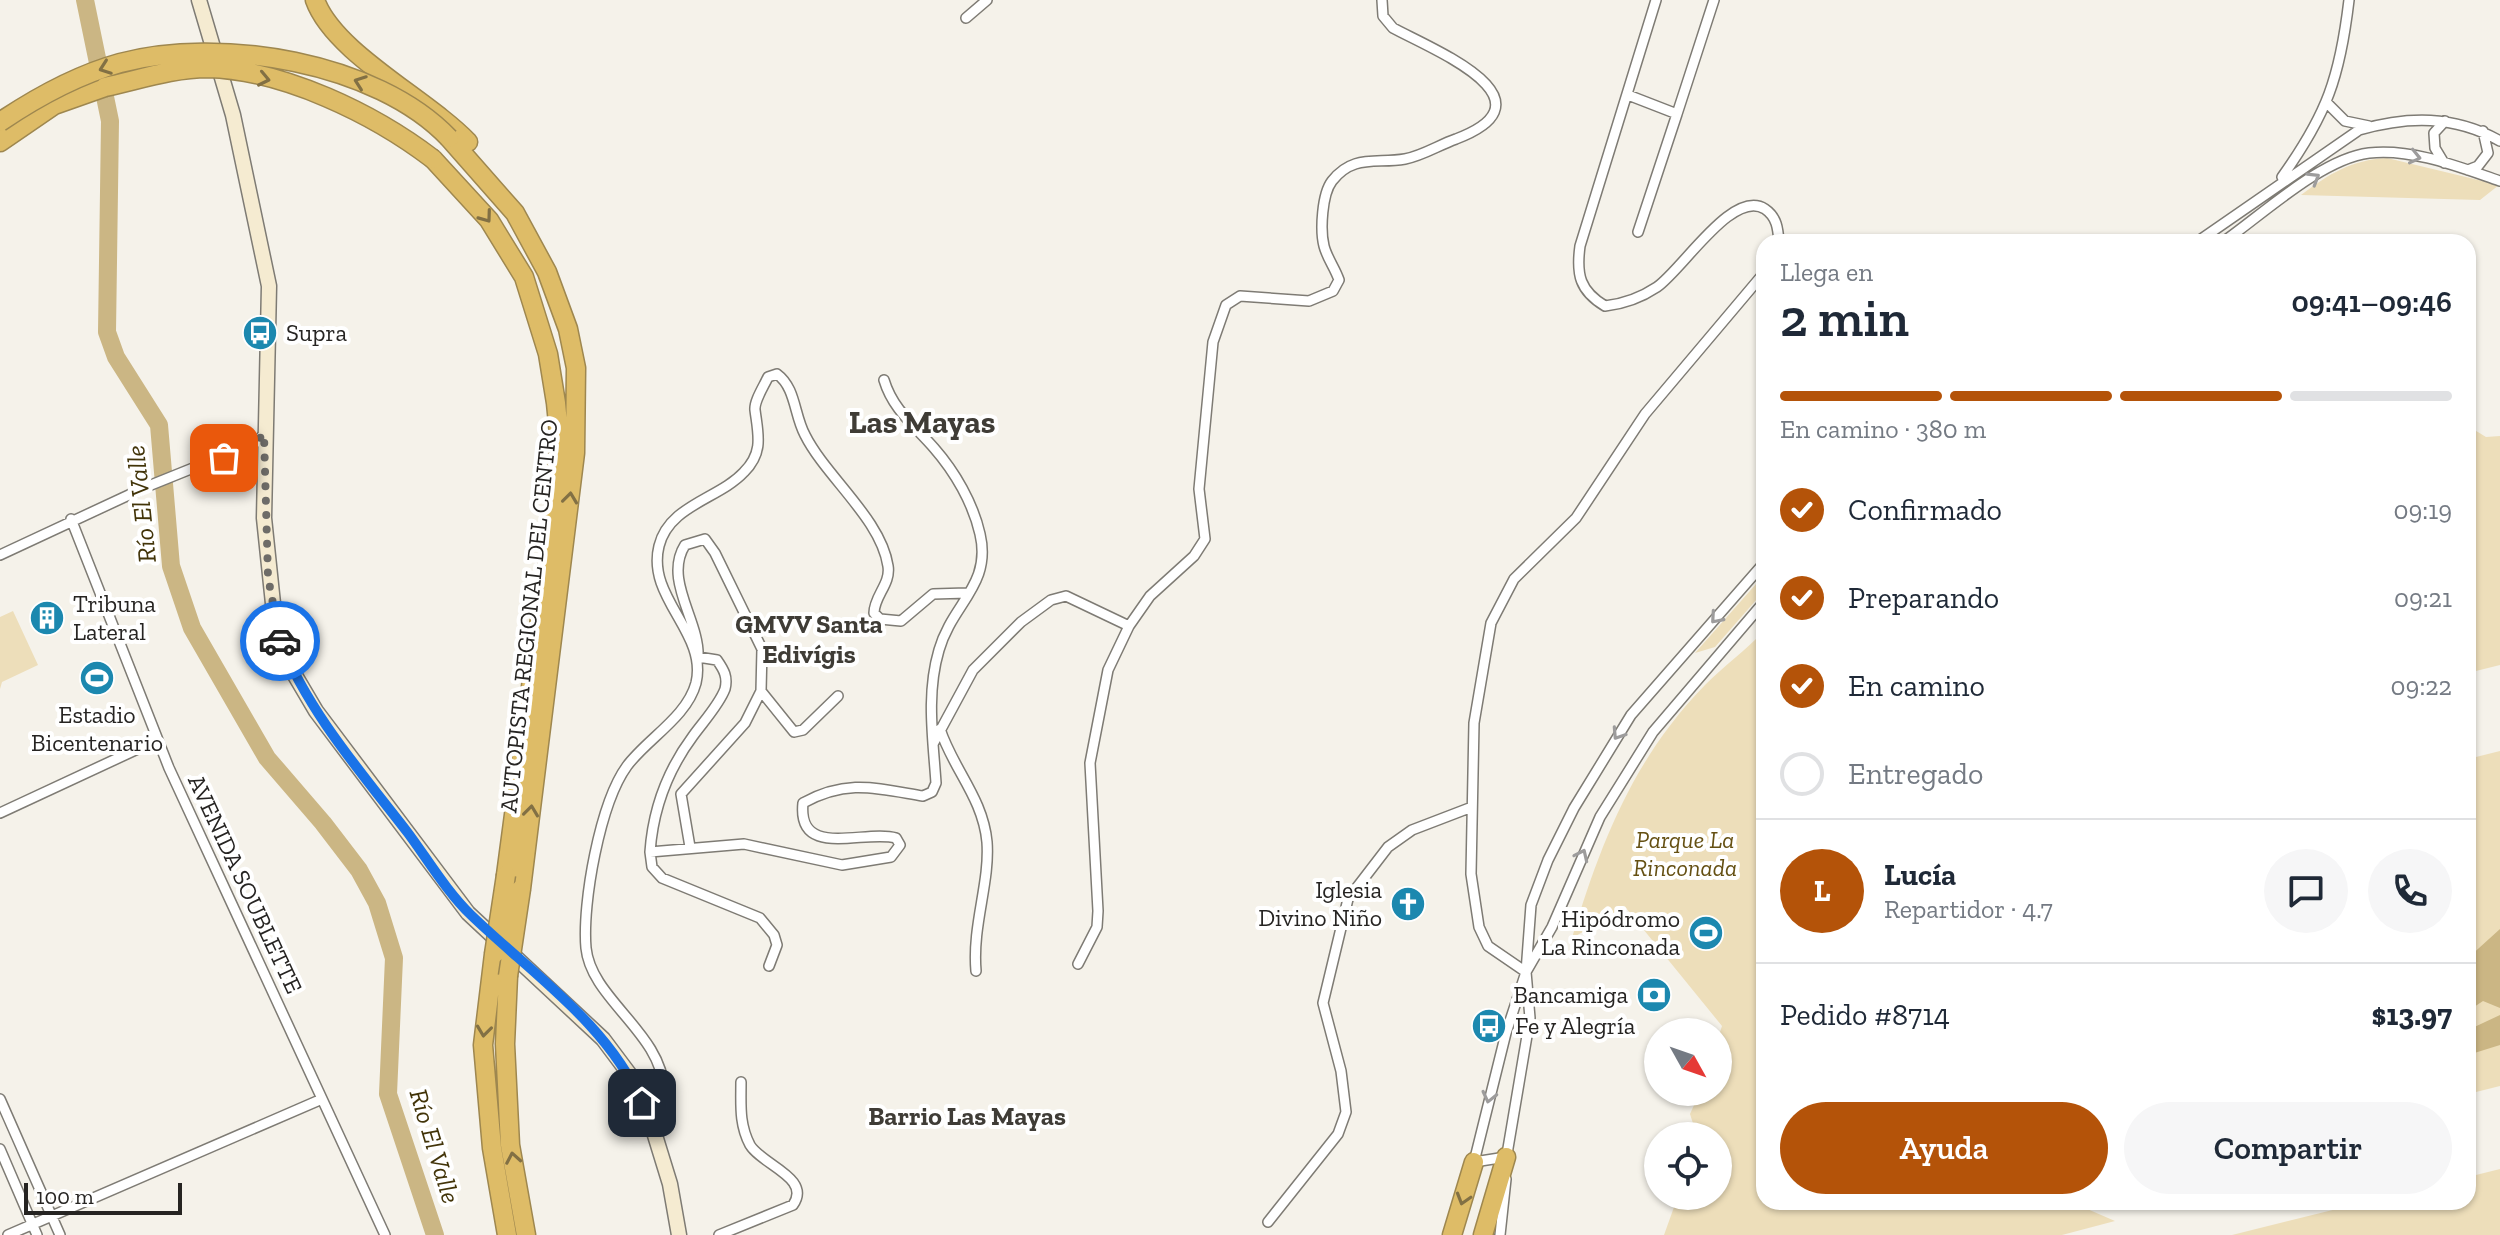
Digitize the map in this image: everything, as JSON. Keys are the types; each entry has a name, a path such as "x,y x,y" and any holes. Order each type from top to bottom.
{"highway":[{"path":"315,0 321,16 360,56 455,129 485,160 497,177 501,194"},
{"name":"AUTOPISTA REGIONAL DEL CENTRO","path":"0,122 31,101 73,80 119,63 197,53 240,54 291,61 368,85 416,110 449,138 501,194 547,272 568,329 576,368 575,453 508,976 505,1044 510,1145 526,1235"},
{"name":"AUTOPISTA REGIONAL DEL CENTRO","path":"0,142 54,105 105,87 208,68 273,80 377,121 433,159 482,210 524,277 548,354 560,444 550,544 483,1045 492,1148 507,1235"},
{"path":"1483,1235 1506,1157"},
{"path":"1452,1235 1474,1162"}],"street":[{"path":"199,0 233,115 269,286 264,434 268,577 276,632 293,672 325,724 468,913 603,1039 630,1075 654,1132 670,1184 679,1235"},
{"path":"966,18 987,0"},
{"path":"1078,964 1097,927 1090,763 1108,670 1129,626 1150,596 1194,556 1205,539 1199,489 1213,342 1226,305 1240,296 1309,301 1333,291 1339,280 1324,245 1326,193 1332,181 1360,160 1405,159 1471,134 1489,121 1496,108 1495,95 1484,79 1393,28 1383,16 1382,0"},
{"path":"1656,0 1580,246 1577,268 1582,288 1605,306 1639,297 1658,286 1730,213 1747,204 1762,207 1770,213 1777,223 1778,234"},
{"path":"1638,232 1714,0"},
{"path":"2278,183 2328,104 2342,55 2349,0"},
{"path":"1628,95 1677,114"},
{"path":"2328,104 2345,121 2372,126"},
{"path":"2208,234 2332,146 2372,126 2406,119 2445,121 2483,131 2500,141"},
{"path":"2444,163 2433,141 2434,133 2445,121"},
{"path":"2468,170 2478,166 2488,153 2483,131"},
{"path":"2234,234 2305,183 2353,156 2401,153 2500,181"},
{"path":"1526,972 1488,946 1479,927 1471,874 1474,723 1481,663 1502,597 1527,564 1576,518 1645,414 1756,282"},
{"path":"698,657 667,597 658,571 659,545 672,522 687,509 745,472 755,457 760,433 755,409 768,377 777,374 786,381 805,436 877,537 888,566 888,578 874,603 874,613 888,623 901,621 933,594 967,593"},
{"path":"650,852 744,844 842,865 891,857 900,845 896,838 887,835 839,839 814,835 803,823 803,803 827,790 845,786 923,796 932,792 936,783 930,715 939,647 984,567 980,533 966,496 948,465 905,420 884,380"},
{"path":"0,555 71,519 146,487 213,460 237,456 264,434"},
{"name":"AVENIDA SOUBLETTE","path":"71,519 157,740 385,1235"},
{"path":"654,1132 664,1090 653,1056 637,1028 610,996 590,964 586,948 595,851 605,809 625,768 690,697 696,682 699,641 688,613 678,561 685,545 701,538 711,545 762,649 761,691 745,723 681,794 690,847"},
{"path":"1500,1235 1506,1197 1506,1157 1530,1018 1526,972 1531,905 1548,860 1587,784 1631,715 1756,572"},
{"path":"933,744 973,670 1021,622 1051,600 1066,596 1129,626"},
{"path":"1506,1157 1474,1162 1506,1033 1526,972 1552,927 1600,817 1653,732 1756,611"},
{"path":"698,657 717,660 725,671 726,682 723,693 683,749 665,782 652,824 652,867 662,878 760,918 774,935 777,945 769,966"},
{"path":"761,691 794,732 803,730 838,696"},
{"path":"940,729 949,758 973,791 987,844 984,887 977,916 976,971"},
{"path":"0,813 157,740"},
{"path":"1268,1222 1338,1134 1346,1112 1341,1071 1323,1003 1348,899 1388,847 1412,830 1472,807"},
{"path":"719,1235 793,1205 798,1198 798,1190 788,1175 762,1160 751,1146 741,1123 741,1082"},
{"path":"0,1099 60,1235"},
{"path":"8,1235 322,1099"},
{"path":"0,1149 37,1235"}],"green space":[{"path":"2387,158 2499,185 2480,200 2301,195 2341,169"},
{"path":"2476,431 2486,437 2500,436 2500,665 2476,671"},
{"path":"1756,584 1756,600 1715,647 1695,653"},
{"path":"13,611 38,665 2,682 0,689 0,617"},
{"name":"Hipódromo La Rinconada","path":"1756,639 1756,1210 2090,1210 2115,1221 2062,1235 1664,1235 1673,1210 1732,1210 1732,1122 1693,1122 1690,1114 1694,1106 1732,1106 1732,1018 1715,1018 1626,908 1572,938 1595,868 1622,803 1658,742 1705,685"},
{"path":"2500,751 2500,1086 2476,1092 2476,757"},
{"path":"2500,1169 2500,1235 2232,1235 2333,1210 2476,1210 2476,1175"}],"shaded area":[{"path":"2500,929 2500,1008 2483,1001 2476,1006 2476,951"},
{"path":"2500,1015 2500,1045 2476,1052 2476,1026"}],"waterway":[{"name":"Río El Valle","path":"85,0 110,121 107,332 116,357 159,425 171,566 192,628 267,758 359,870 377,903 394,958 388,1094 435,1235"}],"way so far":[{"path":"224,458 247,452 264,434 268,577 280,641"}],"place":[{"name":"Supra","path":"260,333"},
{"name":"Tribuna Lateral","path":"47,618"},
{"name":"Estadio Bicentenario","path":"97,678"},
{"name":"Iglesia Divino Niño","path":"1408,904"},
{"name":"Hipódromo La Rinconada","path":"1706,933"},
{"name":"Bancamiga","path":"1654,995"},
{"name":"Fe y Alegría","path":"1489,1026"}],"district":[{"name":"Las Mayas","path":"922,422"},
{"name":"GMVV Santa Edivígis","path":"809,639"},
{"name":"Barrio Las Mayas","path":"967,1116"}],"route":[{"path":"280,641 293,672 316,711 468,913 603,1039 630,1075 642,1103"}],"park label":[{"name":"Parque La Rinconada","path":"1685,854"}]}
